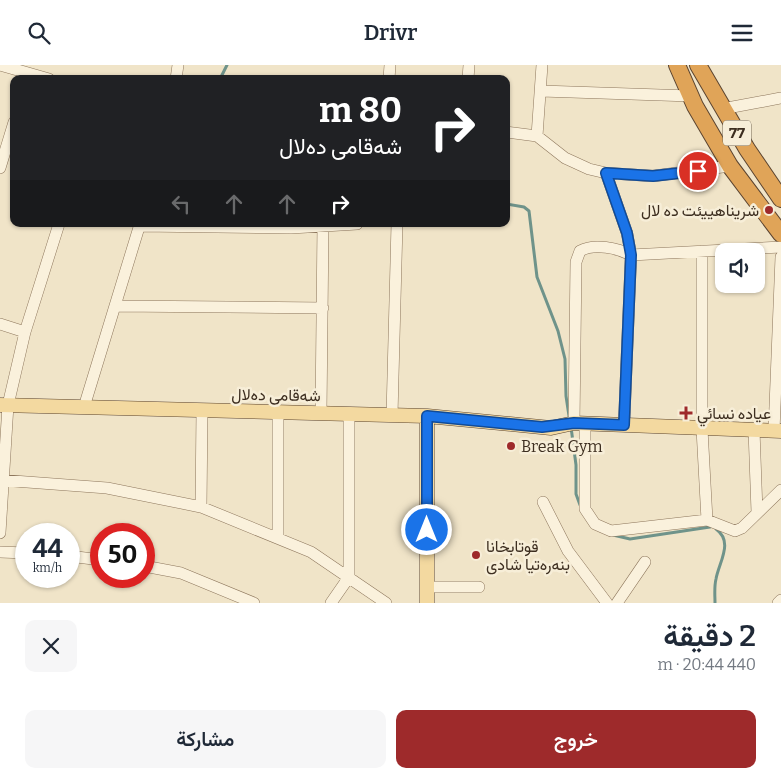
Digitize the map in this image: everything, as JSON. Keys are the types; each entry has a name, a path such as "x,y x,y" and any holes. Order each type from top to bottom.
{"highway":[{"name":"77","path":"676,65 730,166 781,234"},
{"name":"77","path":"698,65 722,109 781,199"}],"main road":[{"name":"شەقامی دەلال","path":"4,405 427,416 551,428 579,423 778,431"},
{"path":"427,416 427,603"}],"street":[{"path":"0,65 25,75"},
{"path":"537,136 542,65"},
{"path":"541,91 691,96"},
{"path":"722,109 779,101"},
{"path":"510,133 537,136 565,158 589,169 606,173 653,176 730,166"},
{"path":"0,167 10,135"},
{"path":"606,173 627,233 631,255 624,425"},
{"path":"0,533 4,405 58,227"},
{"path":"84,407 139,227"},
{"path":"241,227 302,227"},
{"path":"321,413 323,227"},
{"path":"392,415 397,227"},
{"path":"781,247 631,255 615,249 592,247 580,251 577,256 579,423 585,502 589,517 594,524 611,531 707,520 735,531 742,528 781,490"},
{"path":"702,251 702,429 707,520"},
{"path":"778,431 781,257"},
{"path":"116,306 322,308"},
{"path":"0,324 25,332"},
{"path":"201,507 202,411"},
{"path":"278,413 278,537"},
{"path":"331,603 349,577 349,414"},
{"path":"754,430 758,512"},
{"path":"2,480 107,488 201,507 311,552 386,603"},
{"path":"543,502 568,551 607,603"},
{"path":"0,552 15,553"},
{"path":"617,603 645,562"},
{"path":"155,568 181,573 254,603"},
{"path":"427,587 479,587"},
{"path":"778,603 781,600"}],"waterway":[{"path":"222,75 227,65"},
{"path":"510,205 524,207 529,211 537,277 558,331 565,359 566,396 569,416"},
{"path":"571,427 576,465 576,494 580,505"},
{"path":"613,535 630,539 710,527"},
{"path":"715,603 715,582 725,546 721,534 716,529"}],"place":[{"name":"شريناهييئت ده لال","path":"769,210"},
{"name":"عياده نسائي","path":"686,413"},
{"name":"Break Gym","path":"511,446"},
{"name":"قوتابخانا بنەرەتیا شادی","path":"476,555"}],"route":[{"path":"427,530 427,416 551,428 574,423 624,425 631,255 627,233 606,173 653,176 698,171"}]}
